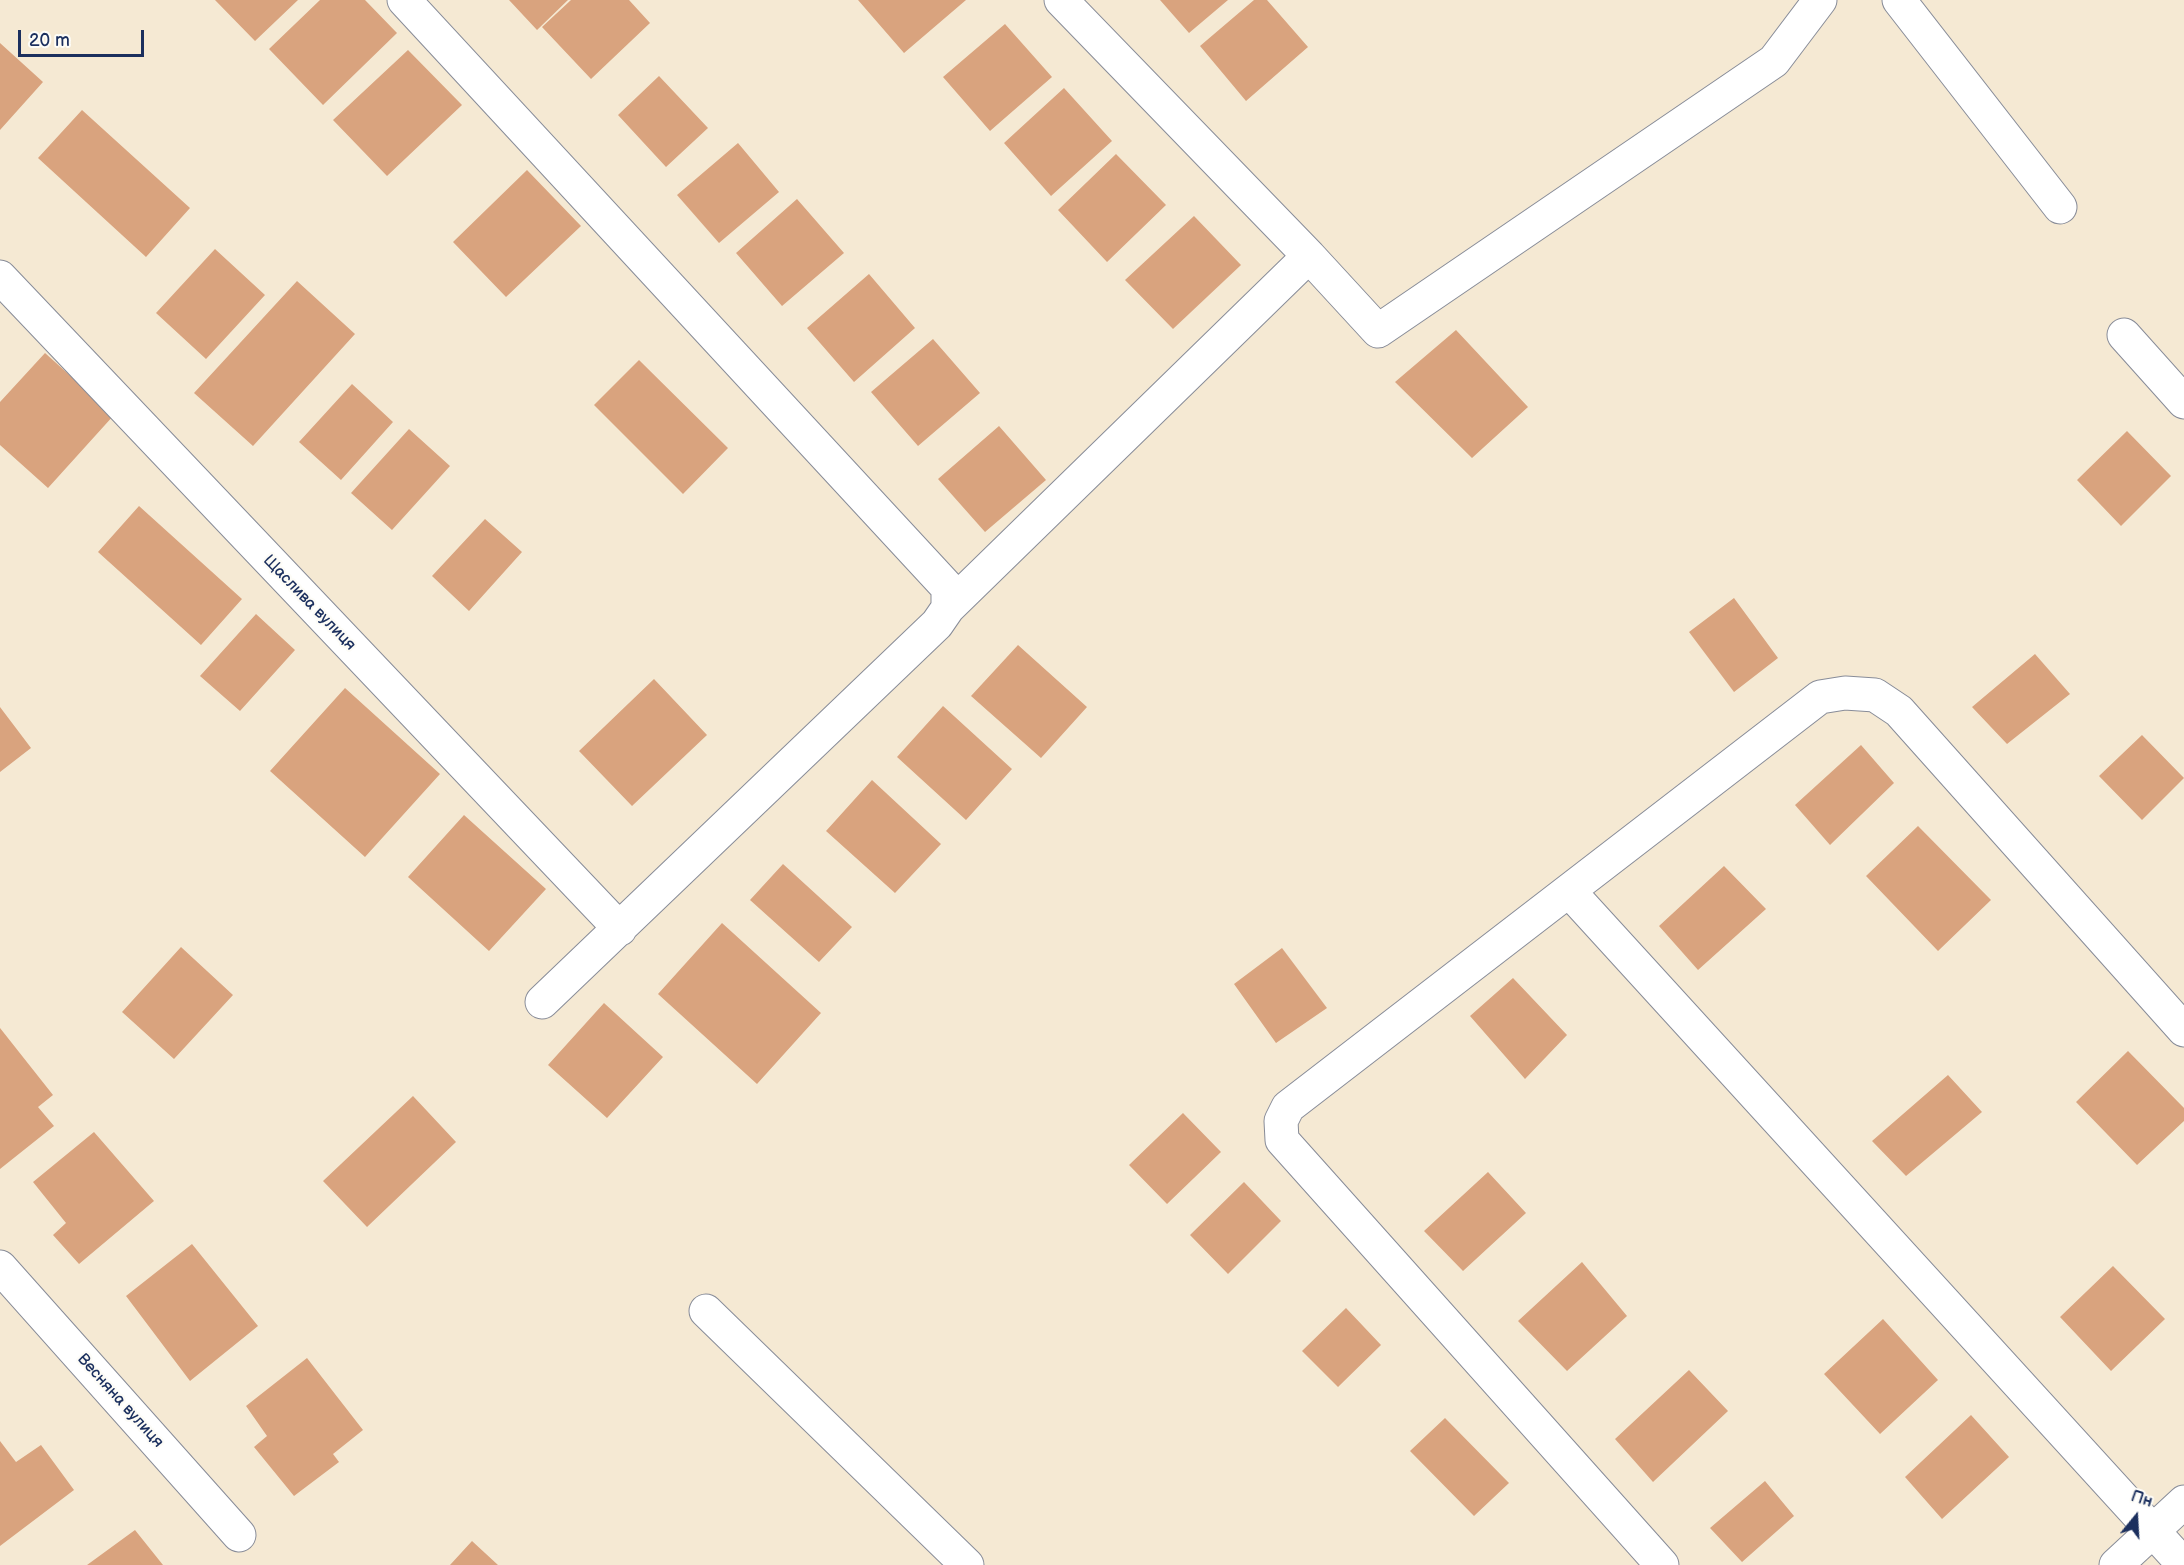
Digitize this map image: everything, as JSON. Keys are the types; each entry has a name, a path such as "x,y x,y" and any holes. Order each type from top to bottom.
{"street":[{"path":"404,0 948,588 948,608"},
{"path":"1061,0 1309,256 1378,331 1774,61 1820,0"},
{"path":"1899,0 2060,207"},
{"path":"542,1002 937,624 948,608 1309,256"},
{"name":"Щаслива вулиця","path":"0,277 620,929"},
{"path":"2124,335 2184,402"},
{"path":"1662,1565 1282,1140 1281,1121 1288,1107 1820,697 1845,693 1875,695 1899,711 2184,1030"},
{"path":"1569,891 2184,1565"},
{"name":"Весняна вулиця","path":"0,1267 239,1535"},
{"path":"706,1311 967,1565"},
{"path":"2116,1565 2184,1502"}],"building":[{"path":"215,0 298,0 255,41"},
{"path":"320,0 365,0 397,33 323,105 269,49"},
{"path":"509,0 568,0 537,30"},
{"path":"571,0 629,0 650,23 591,79 542,27"},
{"path":"858,0 966,0 904,53"},
{"path":"1160,0 1228,0 1189,33"},
{"path":"1254,0 1267,0 1308,47 1246,101 1200,46"},
{"path":"1005,24 1052,77 990,131 943,77"},
{"path":"0,43 43,82 0,130"},
{"path":"408,50 462,105 387,176 333,120"},
{"path":"659,76 708,128 666,167 618,115"},
{"path":"1064,88 1112,141 1051,196 1004,143"},
{"path":"82,110 190,208 146,257 38,158"},
{"path":"738,143 779,192 719,243 677,195"},
{"path":"1116,154 1166,205 1107,262 1058,210"},
{"path":"527,170 581,226 506,297 453,242"},
{"path":"797,199 844,253 782,306 736,253"},
{"path":"1194,216 1241,265 1173,329 1125,280"},
{"path":"215,249 265,295 206,359 156,313"},
{"path":"869,274 915,328 854,382 807,328"},
{"path":"297,281 355,334 253,446 194,393"},
{"path":"1456,330 1528,407 1472,458 1395,382"},
{"path":"933,339 980,393 918,446 871,392"},
{"path":"45,353 114,415 48,488 0,445 0,402"},
{"path":"639,360 728,448 683,494 594,405"},
{"path":"352,384 393,422 341,480 299,442"},
{"path":"999,426 1046,480 985,532 938,479"},
{"path":"409,429 450,466 392,530 351,493"},
{"path":"2127,431 2171,476 2121,526 2077,480"},
{"path":"139,506 242,599 201,645 98,552"},
{"path":"485,519 522,552 469,611 432,576"},
{"path":"1734,598 1778,658 1734,692 1689,632"},
{"path":"256,614 295,650 240,711 200,676"},
{"path":"1018,645 1087,707 1041,758 971,696"},
{"path":"2035,654 2070,694 2007,744 1972,707"},
{"path":"654,679 707,735 632,806 579,751"},
{"path":"345,688 440,774 365,857 270,771"},
{"path":"943,706 1012,769 966,820 897,757"},
{"path":"0,707 31,748 0,772"},
{"path":"2142,735 2184,778 2142,820 2099,776"},
{"path":"1861,745 1894,783 1830,845 1795,805"},
{"path":"872,780 941,844 895,893 826,831"},
{"path":"464,815 546,889 489,951 408,877"},
{"path":"1918,826 1991,900 1938,951 1866,876"},
{"path":"783,864 852,927 819,962 750,900"},
{"path":"1724,866 1766,909 1698,970 1659,926"},
{"path":"722,923 821,1013 757,1084 658,994"},
{"path":"181,947 233,995 174,1059 122,1012"},
{"path":"1282,948 1327,1008 1276,1043 1234,984"},
{"path":"1513,978 1567,1035 1525,1079 1470,1016"},
{"path":"604,1003 663,1057 607,1118 548,1065"},
{"path":"0,1028 53,1095 38,1107 54,1126 0,1169"},
{"path":"2128,1051 2184,1108 2184,1121 2137,1165 2076,1102"},
{"path":"1948,1075 1982,1112 1906,1176 1872,1141"},
{"path":"413,1096 456,1142 367,1227 323,1181"},
{"path":"1183,1113 1221,1152 1167,1204 1129,1165"},
{"path":"94,1132 154,1201 79,1264 53,1235 66,1223 33,1182"},
{"path":"1488,1172 1526,1213 1463,1271 1424,1231"},
{"path":"1244,1182 1281,1221 1228,1274 1190,1235"},
{"path":"192,1244 258,1326 190,1381 126,1296"},
{"path":"1582,1262 1627,1316 1567,1371 1518,1321"},
{"path":"2113,1266 2165,1319 2111,1371 2060,1317"},
{"path":"1346,1308 1381,1345 1338,1387 1302,1351"},
{"path":"1883,1319 1938,1380 1880,1434 1824,1374"},
{"path":"307,1358 363,1430 333,1454 339,1462 294,1496 254,1447 267,1436 246,1406"},
{"path":"1689,1370 1728,1411 1653,1482 1615,1439"},
{"path":"1971,1415 2009,1457 1942,1519 1905,1477"},
{"path":"1445,1418 1509,1483 1474,1516 1410,1451"},
{"path":"0,1441 16,1462 41,1445 74,1490 0,1546"},
{"path":"1765,1481 1794,1516 1742,1562 1710,1528"},
{"path":"135,1530 163,1565 87,1565"},
{"path":"472,1541 498,1565 450,1565"}]}
